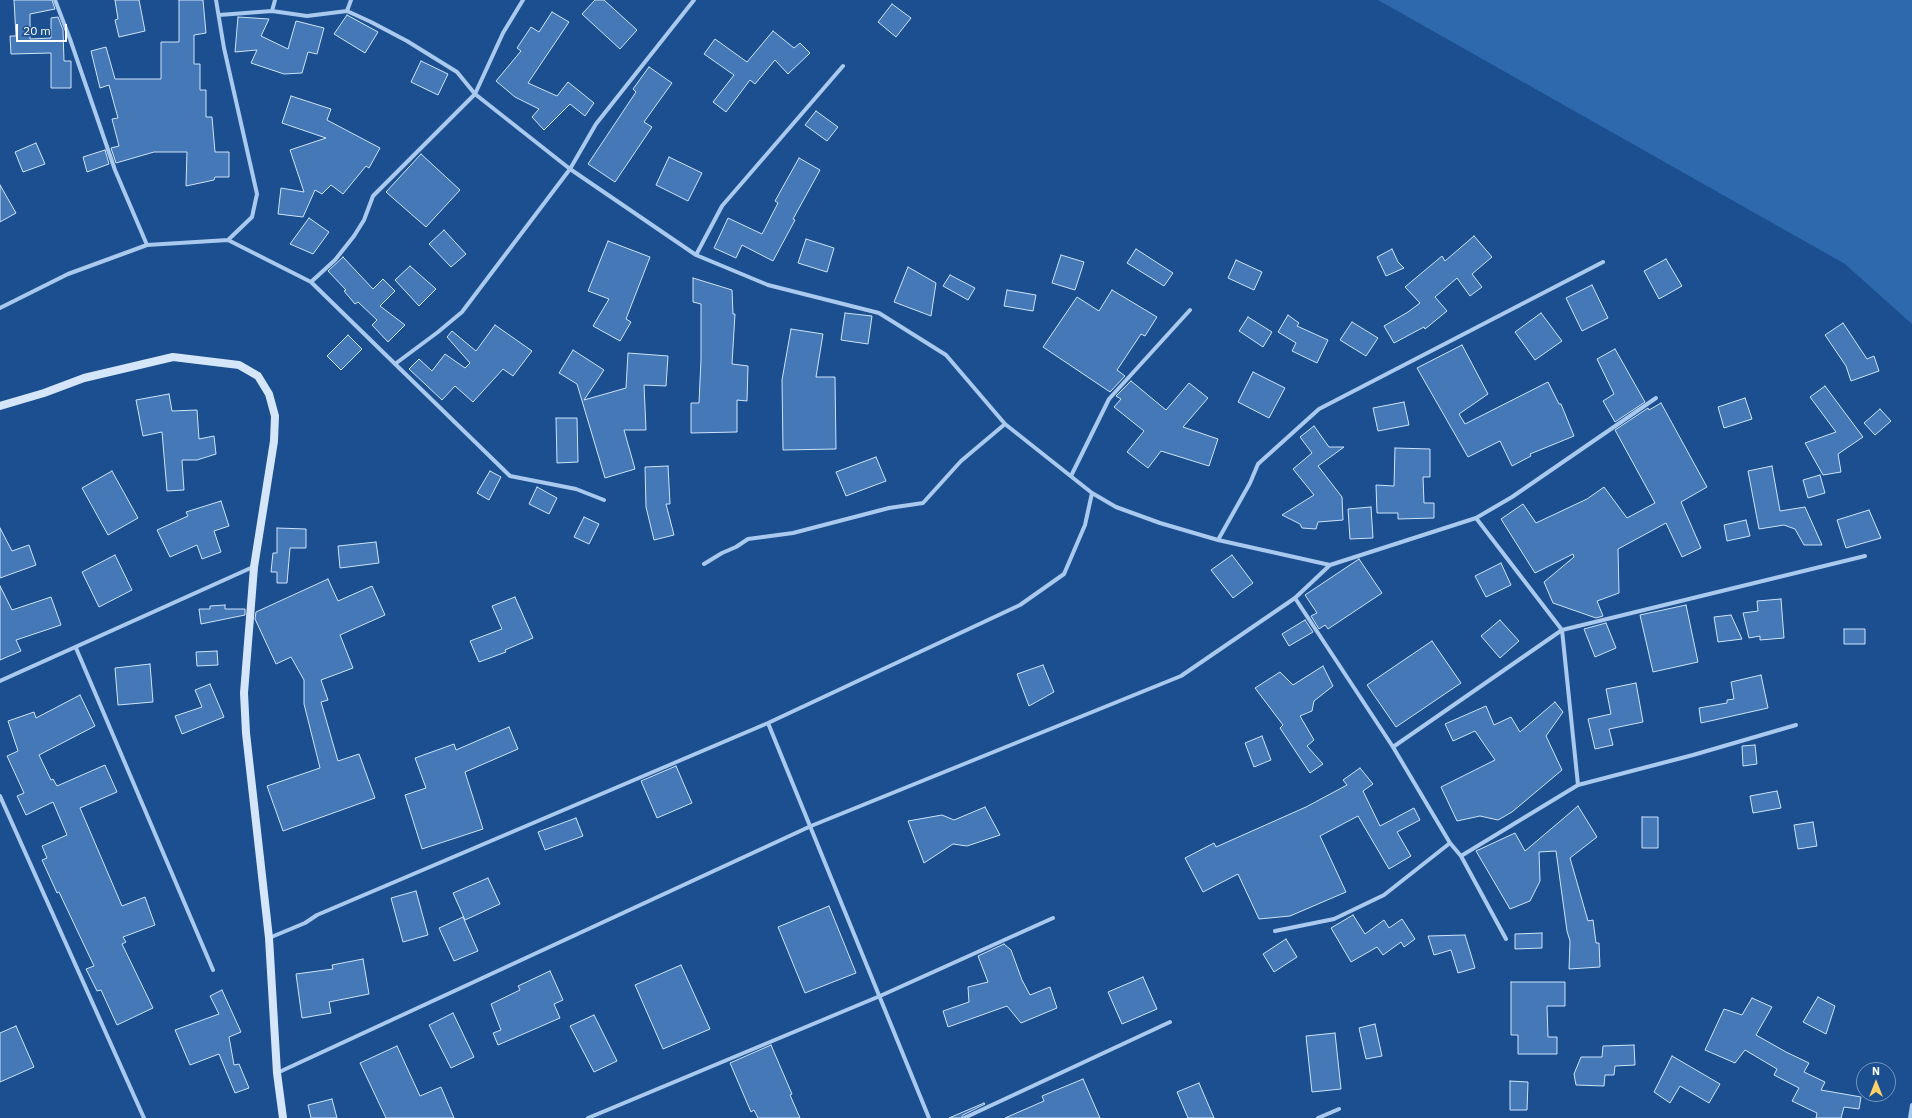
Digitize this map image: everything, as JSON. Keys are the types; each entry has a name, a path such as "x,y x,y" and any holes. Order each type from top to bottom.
{"main road":[{"path":"0,406 44,393 84,378 173,357 239,365 258,376 269,394 275,416 274,441 254,567 244,693 246,733 269,938 281,1117"}],"street":[{"path":"55,0 115,170 147,245"},
{"path":"216,0 224,48 257,194 252,217 228,240"},
{"path":"272,11 275,0"},
{"path":"347,11 351,0"},
{"path":"311,282 335,260 354,236 364,220 373,196 475,94 503,33 523,0"},
{"path":"395,364 462,312 570,169 596,124 694,0"},
{"path":"219,15 272,11 307,16 347,11 407,41 457,72 475,94 570,169 696,255 768,285 879,313 946,355 1005,424 1092,492 1116,507 1160,523 1218,540 1330,565"},
{"path":"696,255 722,206 843,66"},
{"path":"0,308 68,274 147,245 228,240 311,282 510,476 576,489 604,500"},
{"path":"1218,540 1250,483 1258,464 1319,409 1603,262"},
{"path":"1072,476 1110,399 1190,310"},
{"path":"277,1073 811,826 1182,676 1295,598 1330,565 1476,518 1512,497 1656,398"},
{"path":"704,564 748,539 792,533 889,508 923,503 961,461 1005,424"},
{"path":"269,938 305,923 317,915 768,723 1020,605 1064,574 1085,525 1092,492"},
{"path":"1476,518 1562,630 1578,785"},
{"path":"1393,748 1562,630 1865,556"},
{"path":"0,681 254,567"},
{"path":"1295,598 1393,748 1450,843 1461,856 1506,939"},
{"path":"76,648 213,970"},
{"path":"768,723 929,1118"},
{"path":"1461,856 1578,785 1796,725"},
{"path":"0,796 144,1118"},
{"path":"1275,931 1334,918 1384,894 1450,843"},
{"path":"588,1118 880,996 1053,918"},
{"path":"964,1118 1170,1022"},
{"path":"1910,1118 1912,1105"},
{"path":"1318,1118 1339,1109"}],"shaded area":[{"path":"1378,0 1912,0 1912,324 1845,264"}],"building":[{"path":"14,0 52,0 55,9 30,14 30,39 51,38 51,18 58,17 63,30 64,61 71,61 71,88 51,88 51,53 11,54 10,36 16,36"},
{"path":"115,0 139,0 145,31 119,37 115,20 118,19"},
{"path":"179,0 203,0 206,33 194,35 194,64 200,64 200,90 206,90 206,117 212,117 215,152 229,152 229,177 215,177 214,180 186,186 187,152 154,152 116,163 111,148 119,146 112,119 118,118 109,85 100,88 91,51 106,47 115,79 161,79 161,42 179,42"},
{"path":"595,0 604,0 637,30 620,49 582,14"},
{"path":"892,4 911,18 896,37 878,22"},
{"path":"552,12 569,22 528,83 557,96 568,82 594,103 585,116 570,104 544,130 532,117 539,109 515,97 496,81 521,51 517,48 531,27 539,32"},
{"path":"347,15 378,32 365,53 334,34"},
{"path":"238,17 269,19 261,36 288,49 296,21 324,28 317,54 308,52 302,73 284,74 251,63 257,50 235,52"},
{"path":"773,31 794,48 800,43 810,53 788,74 775,60 755,84 750,80 726,112 713,102 734,75 704,54 715,39 747,62"},
{"path":"421,61 448,74 438,95 411,82"},
{"path":"649,67 672,83 644,122 652,127 615,182 588,164 636,92 633,89"},
{"path":"291,96 331,109 327,120 380,148 369,168 366,166 343,194 331,185 322,194 315,190 303,217 278,214 281,188 304,192 290,150 326,138 282,123"},
{"path":"816,111 838,127 827,141 805,125"},
{"path":"36,143 45,164 23,172 15,152"},
{"path":"105,150 109,164 87,172 83,157"},
{"path":"421,154 460,190 426,227 386,192"},
{"path":"669,157 702,173 688,201 656,185"},
{"path":"799,158 820,170 793,219 795,220 773,261 742,245 736,258 714,248 728,218 762,234 778,203 775,201"},
{"path":"0,185 16,213 0,222"},
{"path":"309,218 329,232 313,254 290,244"},
{"path":"444,230 466,254 451,267 429,244"},
{"path":"1474,236 1492,257 1472,274 1482,287 1470,296 1457,278 1435,297 1447,311 1425,329 1424,327 1394,343 1384,326 1420,303 1405,287 1442,256 1445,261"},
{"path":"806,239 834,248 827,272 798,263"},
{"path":"608,241 650,257 626,319 631,322 620,341 593,326 609,299 588,291"},
{"path":"1136,249 1173,273 1164,286 1127,263"},
{"path":"1392,249 1398,262 1404,268 1386,276 1377,257"},
{"path":"1061,255 1084,262 1075,290 1052,283"},
{"path":"343,257 373,289 383,279 395,291 380,306 405,325 388,342 372,325 377,320 358,302 355,304 344,291 346,290 328,271"},
{"path":"1666,259 1682,286 1659,299 1644,271"},
{"path":"1236,260 1262,272 1254,290 1228,278"},
{"path":"410,266 436,289 419,306 395,280"},
{"path":"908,267 936,283 931,316 894,302"},
{"path":"950,275 975,288 968,300 943,286"},
{"path":"693,278 732,290 733,314 735,314 732,364 748,366 747,401 737,400 737,432 691,433 691,403 699,403 701,359 701,304 693,302"},
{"path":"1592,285 1608,318 1582,331 1566,298"},
{"path":"1007,290 1036,295 1033,311 1004,306"},
{"path":"1112,290 1157,317 1145,336 1141,334 1117,370 1125,376 1110,392 1043,347 1077,297 1099,311"},
{"path":"845,313 872,316 868,344 841,340"},
{"path":"1541,313 1562,341 1535,360 1515,332"},
{"path":"1288,315 1299,323 1297,326 1328,340 1317,363 1292,351 1296,343 1278,332"},
{"path":"1248,317 1272,332 1263,347 1239,331"},
{"path":"1352,322 1378,338 1366,356 1340,340"},
{"path":"1843,323 1867,359 1874,356 1879,371 1851,381 1846,366 1825,335"},
{"path":"495,325 532,351 513,376 503,369 473,402 455,386 442,400 409,369 419,359 432,371 445,354 465,368 470,363 447,337 452,331 476,351"},
{"path":"791,329 823,334 816,377 835,377 836,449 783,450 782,380"},
{"path":"348,335 362,349 341,370 327,356"},
{"path":"1462,345 1488,394 1459,414 1465,424 1548,382 1559,404 1561,404 1574,436 1530,454 1531,456 1512,466 1500,441 1468,457 1417,368"},
{"path":"1615,349 1645,402 1615,422 1603,401 1614,394 1597,359"},
{"path":"573,350 604,370 584,400 626,388 628,353 668,356 666,386 644,385 646,430 624,430 635,469 605,478 577,384 559,373"},
{"path":"1253,372 1285,388 1269,418 1238,402"},
{"path":"1131,381 1166,410 1189,383 1208,398 1183,427 1218,439 1209,466 1161,451 1148,468 1127,452 1144,431 1114,407 1121,399 1116,396"},
{"path":"1825,386 1863,437 1838,454 1841,472 1823,475 1805,443 1836,432 1810,397"},
{"path":"169,394 172,411 197,410 199,439 214,436 216,454 197,460 182,460 184,490 167,491 162,432 143,436 136,400"},
{"path":"1745,398 1752,419 1724,428 1718,407"},
{"path":"1404,402 1409,425 1378,431 1373,408"},
{"path":"1661,403 1707,487 1681,502 1701,548 1682,557 1666,523 1618,549 1619,593 1597,601 1603,616 1596,618 1553,603 1544,582 1574,557 1573,554 1535,573 1501,519 1523,504 1536,523 1587,499 1604,487 1627,518 1655,503 1615,430 1648,408 1649,410"},
{"path":"1880,409 1891,421 1875,435 1864,423"},
{"path":"556,418 577,418 578,462 557,463"},
{"path":"1314,426 1329,447 1344,447 1318,466 1342,497 1343,520 1318,522 1316,529 1302,528 1300,524 1282,515 1314,495 1293,469 1312,453 1300,437"},
{"path":"1395,448 1430,449 1430,477 1423,477 1424,503 1434,503 1434,518 1398,519 1398,513 1377,513 1376,485 1394,486"},
{"path":"876,457 886,481 846,496 836,472"},
{"path":"668,466 670,504 666,504 674,535 654,540 646,507 645,467"},
{"path":"1772,466 1780,511 1805,507 1822,545 1804,545 1795,529 1784,525 1759,529 1748,471"},
{"path":"112,471 138,518 108,535 82,488"},
{"path":"490,471 501,477 489,500 477,493"},
{"path":"1820,475 1825,493 1808,498 1803,480"},
{"path":"537,487 557,498 549,514 529,504"},
{"path":"221,501 229,526 214,531 221,552 202,559 197,545 170,557 157,530 188,516 186,512"},
{"path":"1371,507 1373,538 1350,539 1348,509"},
{"path":"1869,510 1881,538 1846,548 1837,520"},
{"path":"584,517 599,524 589,544 574,537"},
{"path":"1746,520 1750,536 1727,541 1724,525"},
{"path":"0,528 12,551 29,545 36,565 0,578"},
{"path":"277,528 306,529 306,548 290,548 287,583 277,583 277,572 271,572 273,553 277,553"},
{"path":"376,542 379,563 340,568 338,546"},
{"path":"115,555 132,590 99,607 82,572"},
{"path":"1232,555 1253,583 1233,598 1211,570"},
{"path":"1359,559 1382,593 1328,629 1325,625 1319,629 1311,616 1317,613 1305,595"},
{"path":"1501,563 1511,585 1486,597 1475,576"},
{"path":"328,579 338,601 372,586 385,615 340,635 353,668 321,680 328,700 321,702 338,761 359,754 375,798 283,831 267,786 320,768 304,704 304,680 291,657 276,664 255,619 256,612"},
{"path":"0,586 12,610 51,597 61,625 16,640 21,651 0,660"},
{"path":"515,597 533,638 505,650 506,652 479,662 470,641 502,629 492,606"},
{"path":"1781,599 1784,638 1760,640 1760,636 1749,638 1743,613 1758,611 1757,601"},
{"path":"225,605 225,609 245,609 245,615 201,624 199,609 210,609 210,606"},
{"path":"1686,605 1698,662 1653,672 1640,615"},
{"path":"1731,615 1742,639 1718,642 1714,617"},
{"path":"1305,620 1313,632 1289,646 1282,634"},
{"path":"1500,620 1519,641 1500,658 1481,636"},
{"path":"1606,623 1616,648 1595,657 1584,629"},
{"path":"1844,629 1865,629 1865,644 1844,644"},
{"path":"1432,641 1461,683 1396,727 1367,685"},
{"path":"217,651 218,665 197,666 196,652"},
{"path":"150,664 153,702 118,705 115,668"},
{"path":"1043,665 1054,692 1029,706 1017,674"},
{"path":"1323,666 1333,686 1314,701 1312,711 1300,716 1314,740 1307,746 1323,764 1310,773 1280,728 1283,725 1255,688 1280,672 1293,685"},
{"path":"1761,675 1768,708 1701,723 1699,708 1727,703 1727,700 1734,699 1731,682"},
{"path":"1636,683 1643,722 1609,729 1613,745 1595,749 1588,719 1611,714 1606,689"},
{"path":"210,684 224,717 182,734 175,716 202,707 195,690"},
{"path":"80,695 95,726 39,755 51,780 53,779 57,786 105,765 117,792 80,808 122,906 145,897 155,925 123,937 126,942 122,944 153,1008 117,1025 101,990 97,991 86,969 94,966 42,860 47,858 42,846 67,835 53,802 26,815 17,796 24,793 7,756 18,751 8,721 34,712 36,718"},
{"path":"1555,702 1563,712 1546,736 1562,770 1512,812 1498,820 1480,816 1457,821 1441,787 1495,760 1475,731 1453,741 1445,724 1486,706 1494,725 1511,717 1520,732"},
{"path":"509,727 518,749 465,772 483,829 422,849 405,795 426,788 415,758 454,744 456,750"},
{"path":"1262,736 1271,760 1254,767 1245,743"},
{"path":"1755,745 1757,764 1743,766 1742,746"},
{"path":"676,766 692,803 657,818 641,781"},
{"path":"1360,768 1373,784 1363,791 1380,826 1414,808 1420,820 1397,832 1411,856 1389,869 1358,816 1320,836 1346,892 1290,916 1259,919 1238,874 1203,892 1185,858 1214,843 1216,847 1306,807 1347,785 1343,780"},
{"path":"1777,791 1781,808 1753,813 1750,796"},
{"path":"1578,806 1597,837 1570,858 1588,921 1593,920 1596,943 1599,943 1600,967 1569,969 1570,941 1567,931 1556,851 1539,852 1540,881 1530,901 1510,909 1476,851 1515,833 1525,851"},
{"path":"985,807 1000,835 967,846 953,844 924,863 908,821 942,815 954,820"},
{"path":"1642,817 1658,817 1658,848 1642,848"},
{"path":"576,818 583,836 545,850 538,832"},
{"path":"1813,822 1817,846 1798,849 1794,825"},
{"path":"488,878 500,904 465,920 453,893"},
{"path":"416,891 428,935 403,942 391,898"},
{"path":"829,906 856,973 805,993 778,927"},
{"path":"1353,915 1365,934 1384,920 1389,928 1402,919 1415,939 1404,947 1401,942 1383,955 1377,947 1351,962 1331,928"},
{"path":"463,917 478,951 454,961 439,928"},
{"path":"1542,933 1542,948 1515,949 1515,934"},
{"path":"1465,935 1475,968 1458,973 1451,950 1434,955 1428,936"},
{"path":"1286,939 1297,957 1274,972 1263,954"},
{"path":"1004,944 1011,950 1022,980 1030,995 1050,987 1057,1008 1021,1023 1007,1006 948,1027 943,1011 969,1002 968,987 988,982 978,956"},
{"path":"363,959 369,994 329,1002 331,1013 302,1018 296,974 333,969 332,965"},
{"path":"681,965 710,1029 663,1049 635,985"},
{"path":"550,971 563,1000 554,1004 560,1018 498,1045 493,1033 501,1030 491,1004 520,990 518,986"},
{"path":"1143,977 1157,1009 1122,1024 1108,992"},
{"path":"1511,982 1565,982 1565,1006 1547,1006 1548,1037 1557,1037 1557,1054 1518,1054 1518,1035 1511,1035"},
{"path":"222,990 241,1032 229,1037 234,1065 239,1064 249,1088 235,1093 219,1054 190,1065 175,1030 219,1014 210,996"},
{"path":"1818,997 1835,1006 1826,1034 1803,1022"},
{"path":"1752,998 1772,1007 1756,1035 1809,1063 1804,1072 1825,1082 1821,1090 1856,1096 1856,1102 1860,1102 1859,1109 1844,1107 1841,1118 1816,1118 1817,1113 1792,1101 1799,1088 1774,1075 1777,1069 1745,1050 1735,1063 1705,1050 1724,1009 1742,1015"},
{"path":"453,1013 474,1057 451,1068 429,1025"},
{"path":"594,1015 617,1061 594,1072 570,1026"},
{"path":"1375,1024 1382,1056 1366,1059 1359,1028"},
{"path":"16,1026 34,1067 0,1082 0,1033"},
{"path":"1335,1033 1341,1089 1312,1092 1306,1036"},
{"path":"771,1045 792,1094 790,1095 800,1118 758,1118 754,1110 751,1112 730,1063"},
{"path":"1634,1045 1635,1065 1615,1066 1614,1075 1605,1075 1604,1086 1576,1085 1574,1074 1581,1057 1602,1057 1603,1046"},
{"path":"397,1046 420,1096 441,1087 454,1118 386,1118 360,1063"},
{"path":"1672,1056 1720,1084 1709,1103 1680,1086 1670,1103 1654,1092"},
{"path":"1083,1079 1100,1118 1005,1118 1044,1101 1042,1096"},
{"path":"1510,1081 1528,1082 1527,1110 1510,1110"},
{"path":"1199,1083 1214,1118 1188,1118 1177,1092"},
{"path":"332,1099 337,1118 311,1118 308,1105"},
{"path":"984,1103 985,1104 963,1115 961,1118 949,1118"}]}
